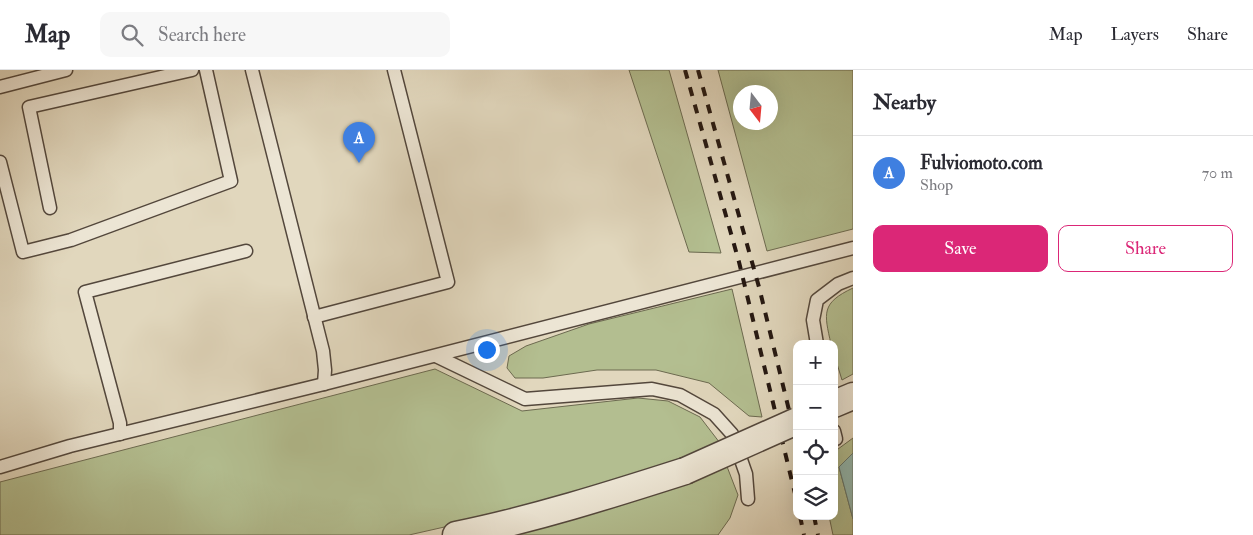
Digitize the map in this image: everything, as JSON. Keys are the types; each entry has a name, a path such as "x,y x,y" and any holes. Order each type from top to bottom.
{"street":[{"path":"456,535 498,526 594,500 686,471 793,423"}],"lane":[{"path":"0,87 66,70"},
{"path":"50,208 29,107 192,70"},
{"path":"0,162 23,252 71,240 231,181 206,70"},
{"path":"252,70 323,351 324,384"},
{"path":"314,317 448,282 394,70"},
{"path":"0,467 70,446 436,356 853,248"},
{"path":"120,434 120,422 85,292 246,251"},
{"path":"816,340 813,320 817,300 838,284 853,278"},
{"path":"436,356 525,399 652,389 680,395 714,414 732,434 746,474 748,499"}],"green space":[{"path":"629,70 669,70 721,253 689,252"},
{"path":"718,70 853,70 853,229 767,251 734,130 778,130 778,85 733,85 733,125"},
{"path":"853,288 853,374 842,380 838,367 838,340 830,340 826,317 830,304 843,293"},
{"path":"732,289 762,417 749,416 709,383 656,370 597,370 543,378 515,378 507,368 509,356 526,346 589,324"},
{"path":"435,369 522,411 638,398 668,401 700,417 723,447 591,491 409,535 0,535 0,482"},
{"path":"853,438 853,453 839,467 853,519 853,535 833,535 830,520 838,520 838,449"},
{"path":"726,464 738,495 730,518 718,535 491,535"}],"water":[{"path":"853,453 853,519 839,467"}],"railway":[{"path":"685,70 739,262 793,485"},
{"path":"698,70 759,287 794,430"},
{"path":"801,520 804,535"},
{"path":"815,520 818,535"}],"place":[{"name":"Fulviomoto.com","path":"359,163"}]}
